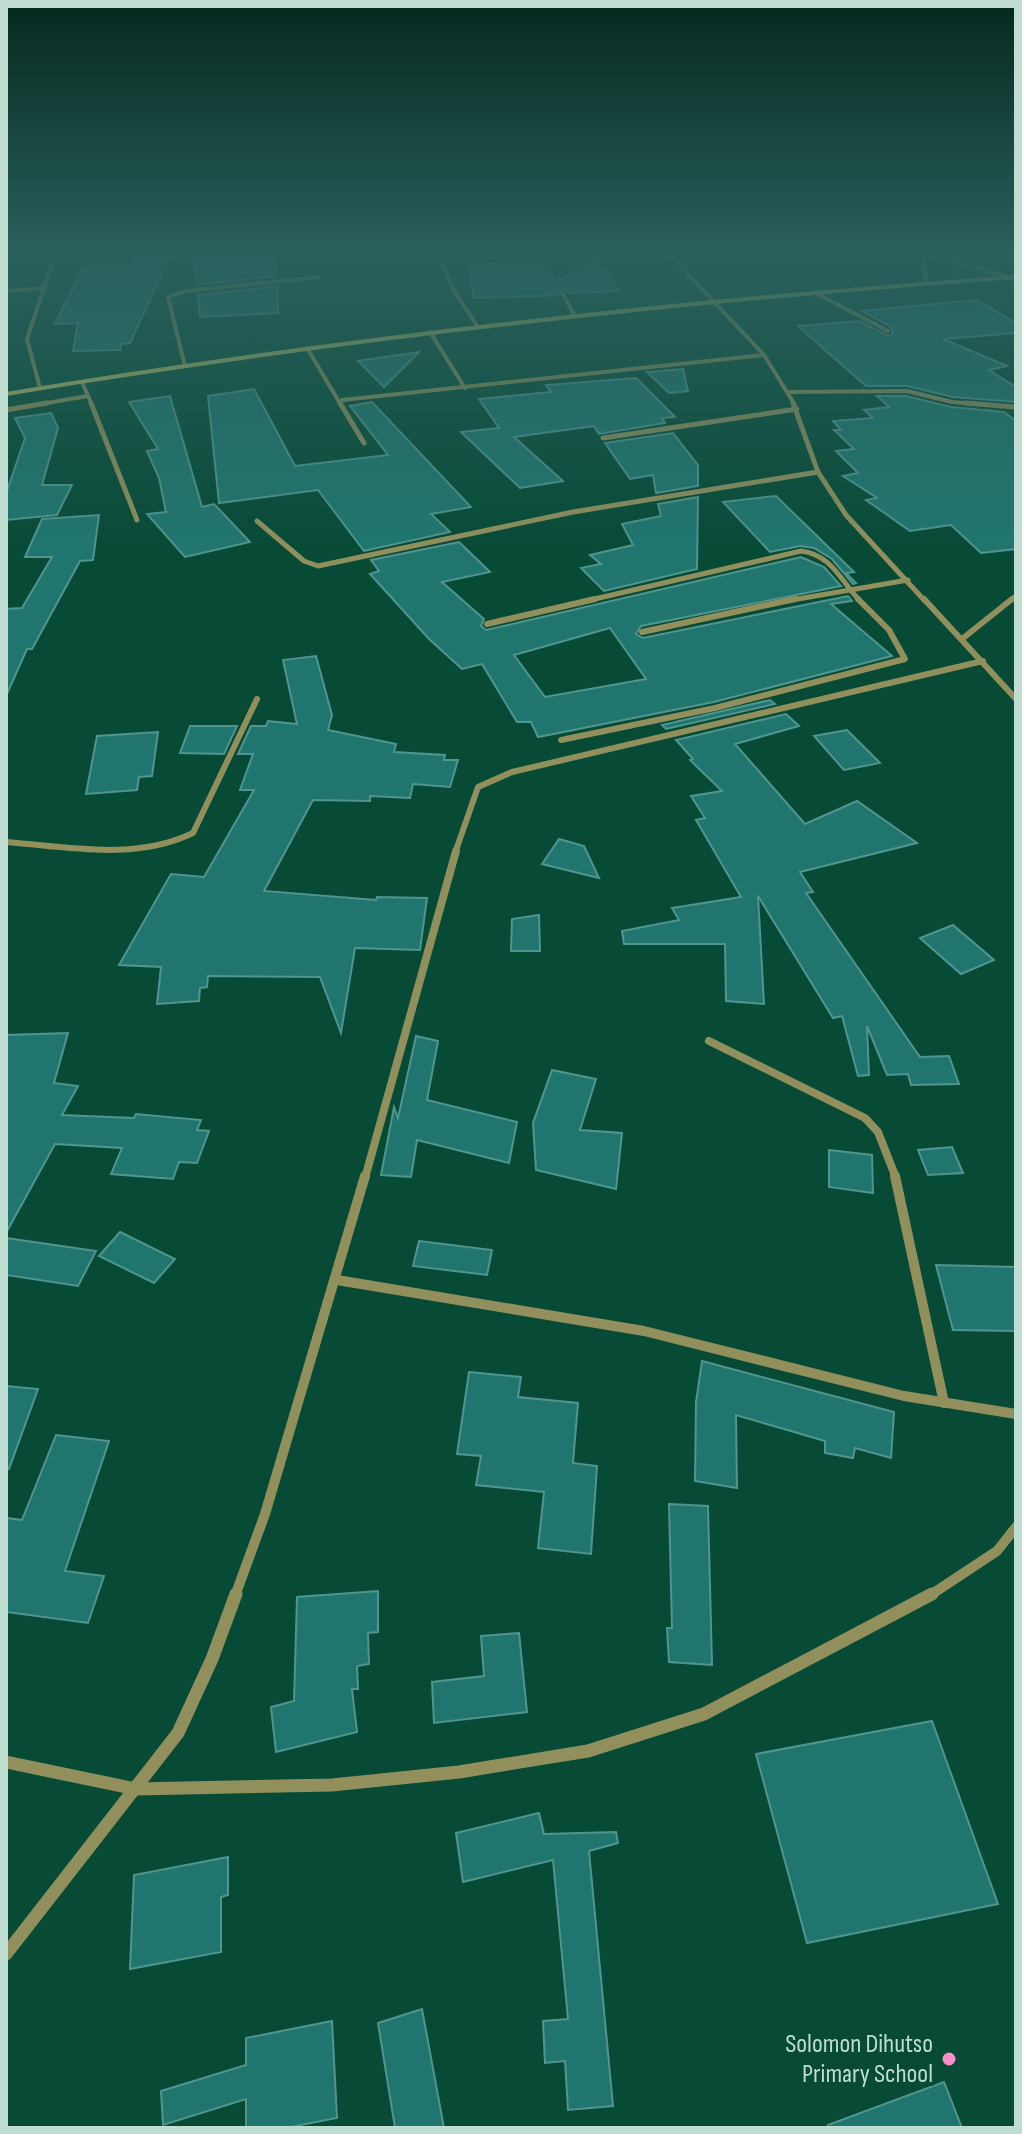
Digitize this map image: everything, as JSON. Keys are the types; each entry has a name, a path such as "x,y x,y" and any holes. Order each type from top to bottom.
{"main road":[{"path":"6,394 283,352"}],"street":[{"path":"30,352 40,388"},
{"path":"181,352 185,366"},
{"path":"309,352 342,400 364,443"},
{"path":"442,352 465,388"},
{"path":"761,352 789,392 818,472 846,515 1016,699"},
{"path":"342,400 764,355"},
{"path":"82,382 125,482 137,520"},
{"path":"789,392 907,391 952,402 1015,407"},
{"path":"6,410 88,396"},
{"path":"603,438 797,409"},
{"path":"257,521 304,561 318,566 573,512 818,472"},
{"path":"487,624 790,552 815,553 840,572 849,589 882,622 902,648 905,659 715,708 561,740"},
{"path":"642,632 849,589 908,580"},
{"path":"962,639 1016,596"},
{"path":"6,1954 178,1733 212,1659 265,1514 337,1280 444,887 478,787 512,772 983,661"},
{"path":"6,842 112,848 160,846 182,840 193,833 257,699"},
{"path":"709,1041 788,1077 865,1118 878,1132 897,1180 944,1403"},
{"path":"337,1280 644,1331 944,1403 1016,1414"},
{"path":"6,1762 136,1789 332,1785 445,1773 588,1751 704,1714 922,1601 997,1551 1016,1527"}],"building":[{"path":"419,352 384,387 358,361"},
{"path":"827,352 973,352 1007,366 989,370 1016,387 1016,402 953,397 907,386 866,386"},
{"path":"683,369 688,391 669,393 647,372"},
{"path":"636,378 675,417 662,418 665,423 599,434 594,426 514,437 563,481 520,488 461,432 499,428 479,399 551,392 546,385"},
{"path":"254,389 295,466 388,455 350,406 372,402 471,507 431,514 450,532 364,551 318,490 219,503 208,396"},
{"path":"170,396 202,507 214,504 250,542 185,557 147,514 166,512 159,478 147,451 158,449 129,402"},
{"path":"877,396 906,396 951,407 1004,412 1016,421 1016,549 981,553 951,525 910,531 866,500 877,498 843,476 858,473 836,451 854,449 834,430 841,430 833,421 873,418 864,410 889,407"},
{"path":"51,413 58,428 42,485 72,485 57,515 6,520 6,494 25,438 15,418"},
{"path":"673,433 698,465 698,486 656,493 653,475 630,479 605,443"},
{"path":"776,496 854,572 846,573 856,583 853,584 832,559 814,548 800,546 770,552 723,502"},
{"path":"698,497 697,569 604,591 581,568 601,564 590,555 633,545 622,524 661,516 658,504"},
{"path":"99,515 93,560 80,561 32,649 27,649 6,696 6,609 22,608 52,557 25,557 42,519"},
{"path":"459,542 490,572 442,582 484,619 481,626 486,630 801,557 824,567 841,586 641,626 636,634 643,638 848,596 852,601 831,604 892,656 714,702 538,737 531,722 517,722 482,664 462,669 429,639 370,574 379,571 371,560","holes":["610,628 646,679 545,697 514,655"]},
{"path":"316,656 332,715 328,730 396,744 394,752 445,755 444,760 458,760 450,787 413,784 410,798 370,796 370,801 313,800 264,891 376,900 377,897 427,898 420,950 355,948 341,1033 320,977 208,976 207,987 200,988 199,1001 157,1004 161,967 119,965 171,874 204,877 254,790 240,790 253,754 238,754 251,726 266,726 268,721 297,724 283,660"},
{"path":"770,700 775,704 666,729 662,725"},
{"path":"786,714 799,726 735,744 805,824 857,801 917,843 800,872 813,892 806,893 920,1057 949,1056 959,1084 911,1085 908,1074 887,1075 867,1026 869,1075 858,1076 842,1016 833,1018 758,896 764,1004 726,1001 725,944 624,944 622,931 679,920 672,908 741,897 696,820 705,818 691,796 722,791 690,760 693,759 676,740"},
{"path":"190,726 237,726 224,754 180,753"},
{"path":"847,730 880,763 844,770 814,736"},
{"path":"158,732 152,776 139,777 137,790 86,794 97,736"},
{"path":"559,839 584,846 599,878 542,864"},
{"path":"539,915 540,951 511,951 512,919"},
{"path":"953,925 994,960 961,974 920,938"},
{"path":"68,1033 54,1083 78,1086 62,1115 134,1118 136,1114 201,1120 197,1130 209,1131 197,1163 179,1162 173,1179 111,1174 122,1148 55,1144 6,1233 6,1035"},
{"path":"416,1036 438,1041 427,1100 517,1122 509,1163 417,1140 411,1177 381,1175 394,1107 398,1118"},
{"path":"552,1070 596,1079 580,1130 622,1133 616,1189 536,1170 533,1123"},
{"path":"952,1147 963,1173 928,1175 918,1150"},
{"path":"829,1150 872,1155 873,1193 829,1187"},
{"path":"120,1232 175,1259 154,1283 99,1256"},
{"path":"6,1238 96,1251 78,1286 6,1275"},
{"path":"419,1241 492,1250 487,1275 413,1266"},
{"path":"936,1265 1016,1267 1016,1331 953,1330"},
{"path":"702,1361 894,1412 891,1458 855,1448 853,1458 825,1453 825,1441 736,1415 737,1488 695,1481 696,1402"},
{"path":"469,1372 521,1377 518,1397 578,1403 573,1463 597,1466 591,1554 538,1548 544,1492 476,1485 481,1456 457,1454"},
{"path":"6,1386 38,1389 9,1469 6,1468"},
{"path":"56,1435 109,1441 65,1571 104,1576 88,1623 6,1612 6,1518 22,1520"},
{"path":"669,1504 708,1506 712,1665 669,1662 667,1628 672,1628"},
{"path":"378,1591 378,1632 368,1633 369,1664 357,1666 358,1689 352,1689 357,1732 276,1752 271,1707 294,1701 297,1597"},
{"path":"519,1633 527,1712 434,1723 432,1682 484,1676 481,1636"},
{"path":"932,1721 998,1904 807,1943 756,1754"},
{"path":"539,1813 544,1834 616,1832 618,1843 589,1851 613,2106 568,2110 565,2061 545,2063 543,2021 568,2019 553,1860 463,1882 456,1833"},
{"path":"228,1857 228,1895 221,1897 221,1952 130,1969 134,1875"},
{"path":"422,2009 444,2128 395,2128 378,2023"},
{"path":"332,2021 337,2118 285,2128 246,2128 246,2099 163,2125 161,2091 246,2065 246,2038"},
{"path":"944,2082 962,2128 828,2128 828,2125"}],"place":[{"name":"Solomon Dihutso Primary School","path":"949,2059"}]}
